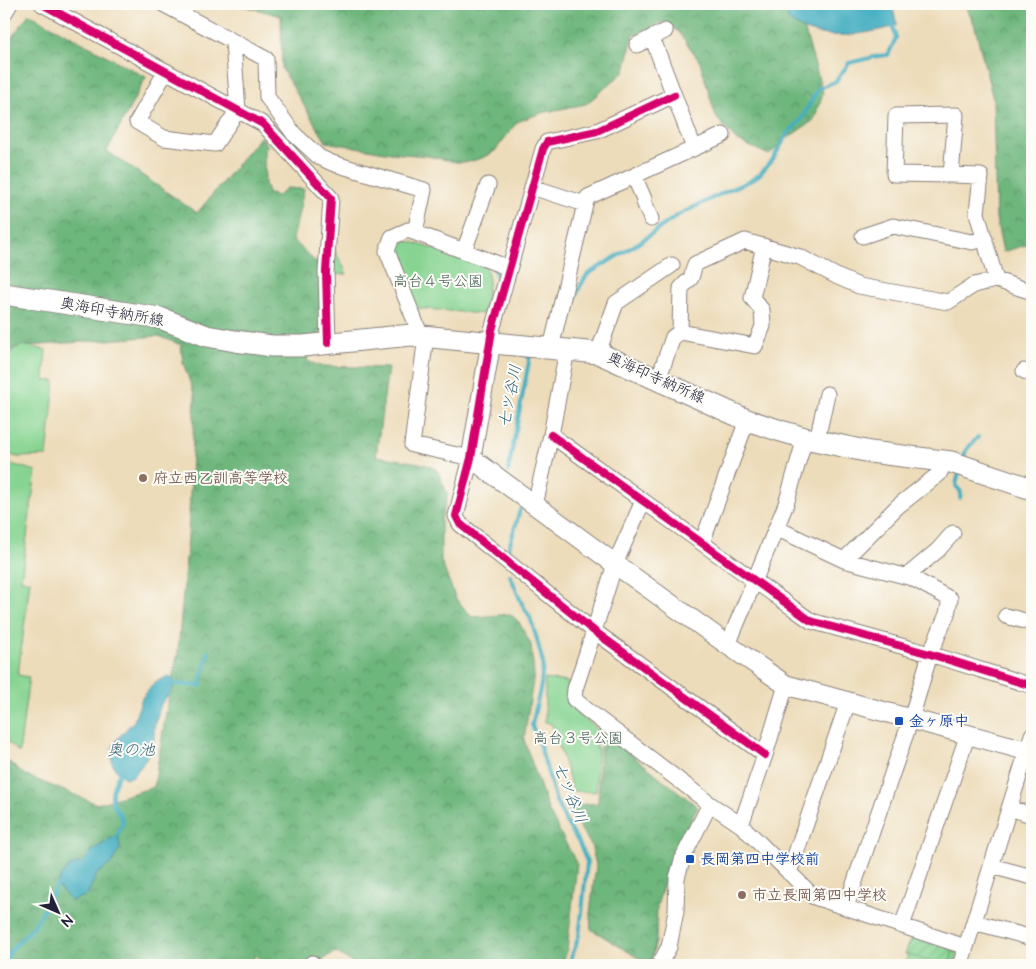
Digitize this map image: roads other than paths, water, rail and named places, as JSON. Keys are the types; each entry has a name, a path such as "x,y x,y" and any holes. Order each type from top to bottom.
{"main road":[{"name":"奥海印寺納所線","path":"4,294 160,318 207,336 272,346 303,346 411,335 598,352 747,420 811,439 870,452 952,462 1032,489"}],"street":[{"path":"4,14 10,4"},
{"path":"42,4 263,124 331,198 326,272 328,343"},
{"path":"163,4 266,59 267,97 294,134 319,157 332,163 424,190 416,232"},
{"path":"637,45 659,34 674,95 694,148"},
{"path":"166,71 137,122 164,138 216,144 238,110 233,42"},
{"path":"674,95 596,131 547,142 543,149 492,330 471,458 456,516 460,524 594,631 765,755"},
{"path":"951,175 956,115 896,116 894,174 981,176 977,213 996,280"},
{"path":"535,505 551,435 559,349 585,204 588,197 723,135"},
{"path":"634,176 651,220"},
{"path":"464,251 488,185"},
{"path":"532,187 585,204"},
{"path":"863,236 893,226 972,242 985,239"},
{"path":"509,268 416,232 408,230 392,237 387,251 424,336 412,445 471,458 615,564 786,685 968,734 1031,746 961,963"},
{"path":"680,332 680,288 691,278 696,264 745,241 800,257 859,286 948,302 974,285 996,280 1032,292"},
{"path":"658,380 672,336 680,332 755,346 763,326 762,310 752,298 764,246"},
{"path":"598,352 616,303 672,265"},
{"path":"728,645 786,504 827,394"},
{"path":"702,543 747,420"},
{"path":"551,435 811,621 930,654 1032,686"},
{"path":"844,560 898,506 939,474 945,461"},
{"path":"643,501 615,564 575,689 574,699 710,804 741,825 814,897 966,947"},
{"path":"776,528 844,560 912,578 950,599 947,614 930,654 911,719 846,908"},
{"path":"907,576 938,550 953,533"},
{"path":"1006,616 1032,623"},
{"path":"741,825 786,685"},
{"path":"789,873 848,702"},
{"path":"902,926 968,734"},
{"path":"659,965 669,947 676,911 677,878 684,857 710,804"},
{"path":"1010,808 1032,815"},
{"path":"991,866 1032,877"},
{"path":"974,922 1032,938"}],"water":[{"path":"789,4 892,4 897,25 853,35 826,35 800,28 788,20 787,7"},
{"name":"奥の池","path":"170,676 174,681 173,689 161,704 154,728 154,740 149,754 132,777 123,777 112,763 112,749 118,738 134,721 142,698 148,690 155,682"},
{"path":"118,834 120,848 113,862 97,874 87,895 71,901 57,885 61,876 70,866 83,862 93,850"}],"waterway":[{"path":"564,340 575,297 588,274 640,242 678,215 750,181 760,174 773,159 788,133 801,120 818,89 836,81 849,63 888,55 896,38 893,27"},
{"path":"492,266 499,280 498,283"},
{"name":"七ツ谷川","path":"508,471 530,356 527,356"},
{"path":"964,457 966,450 978,437"},
{"path":"959,473 956,486 961,492 960,498"},
{"name":"七ツ谷川","path":"507,554 520,510"},
{"name":"七ツ谷川","path":"510,575 522,604 530,617 543,663 541,685 532,725 556,801 587,862 579,935 569,965"},
{"path":"174,684 200,686 209,651"},
{"path":"118,834 123,823 114,805 112,796 113,787 119,774"},
{"path":"4,964 11,950 35,925 57,885"}],"place":[{"name":"府立西乙訓高等学校","path":"143,478"},
{"name":"金ヶ原中","path":"899,721"},
{"name":"長岡第四中学校前","path":"690,859"},
{"name":"市立長岡第四中学校","path":"742,895"}],"park label":[{"name":"高台４号公園","path":"438,281"},
{"name":"高台３号公園","path":"578,738"}]}
